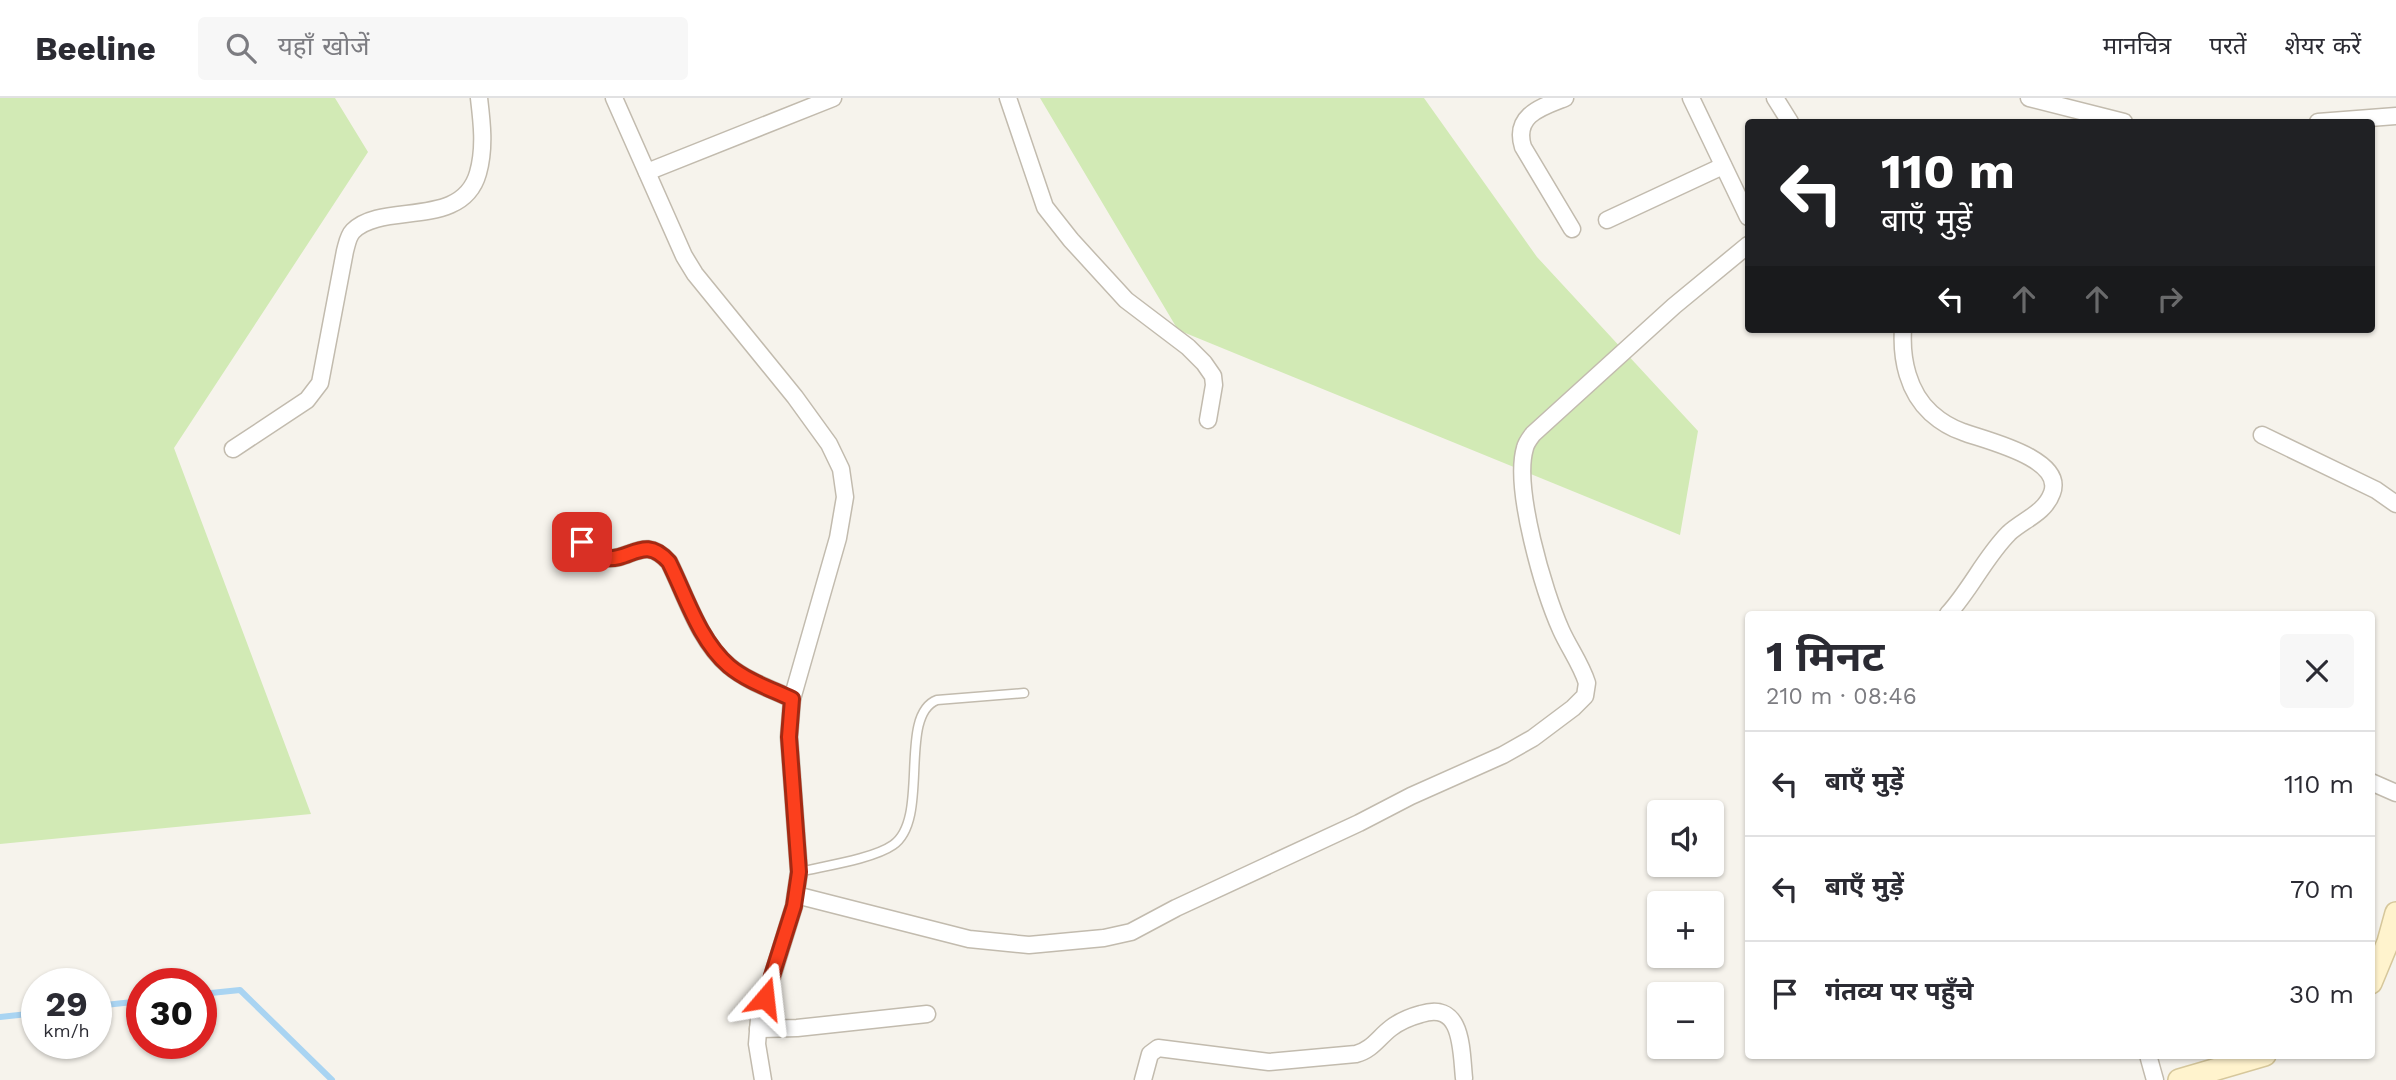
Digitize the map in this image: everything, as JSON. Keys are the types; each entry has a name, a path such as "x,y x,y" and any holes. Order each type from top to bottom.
{"main road":[{"path":"2375,973 2396,913"},
{"path":"2179,1080 2251,1059"}],"street":[{"path":"233,449 307,400 320,383 345,251 354,231 366,223 437,209 453,203 470,190 477,175 483,134 479,98"},
{"path":"614,98 684,257 830,444 841,469 845,511 792,699 789,737 799,872 796,895 758,1029 757,1044 763,1080"},
{"path":"647,172 833,98"},
{"path":"1008,98 1045,207 1126,300 1205,363 1213,376 1208,419"},
{"path":"1565,98 1525,119 1520,137 1572,229"},
{"path":"1691,98 1745,211"},
{"path":"1775,98 1788,119"},
{"path":"2029,98 2077,117 2096,119"},
{"path":"2357,119 2396,116"},
{"path":"1607,220 1723,166"},
{"path":"796,895 969,939 1029,945 1104,939 1131,932 1533,738 1585,696 1587,683 1546,595 1534,549 1525,491 1525,446 1533,434 1674,306 1745,247"},
{"path":"1903,333 1903,352 1909,381 1930,412 1961,432 2025,454 2049,473 2052,481 2053,488 2046,504 2010,532 1950,611"},
{"path":"2262,435 2376,490 2396,504"},
{"path":"582,542 599,556 607,558 643,549 662,554 669,562 702,631 728,664 741,674 792,699"},
{"path":"2375,784 2396,793"},
{"path":"1143,1080 1150,1054 1158,1048 1269,1062 1356,1054 1368,1050 1399,1022 1436,1010 1444,1013 1455,1024 1464,1078"},
{"path":"758,1029 797,1028 928,1014"},
{"path":"2149,1059 2155,1080"}],"lane":[{"path":"799,872 875,853 893,845 900,838 909,813 916,772 919,722 924,709 930,703 937,700 1024,693"}],"green space":[{"path":"0,98 335,98 368,152 174,448 311,814 0,844"},
{"path":"1040,98 1424,98 1537,257 1698,431 1680,535 1178,330"}],"waterway":[{"path":"217,992 240,990 332,1080"},
{"path":"112,1004 126,1003"},
{"path":"0,1017 21,1015"}],"route":[{"path":"582,542 599,556 607,558 643,549 662,554 669,562 702,631 717,652 741,674 792,699 789,737 799,872 794,906 765,998"}]}
